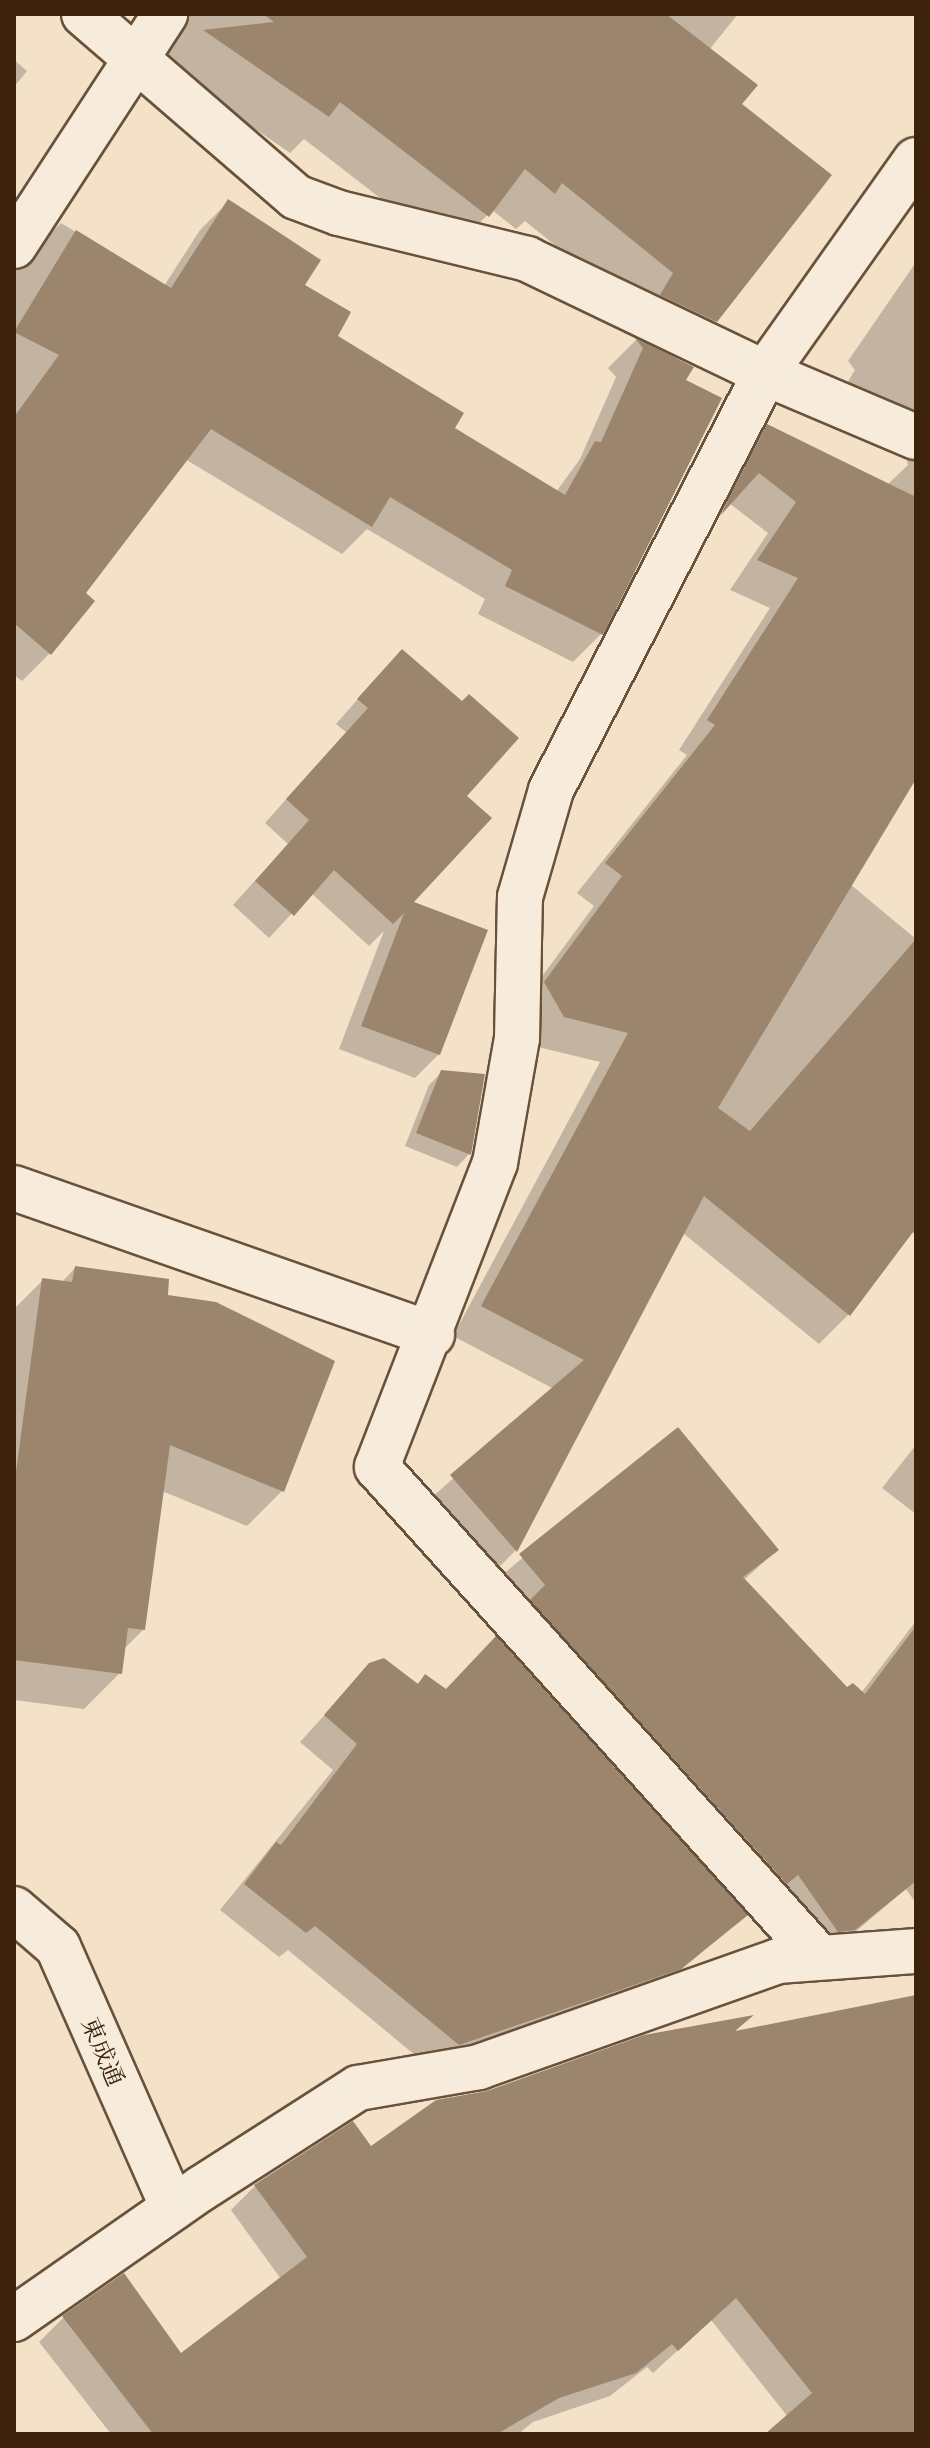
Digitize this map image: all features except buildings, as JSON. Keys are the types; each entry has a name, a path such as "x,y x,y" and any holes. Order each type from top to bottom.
{"street":[{"path":"84,14 137,56 296,197 339,213 527,259 765,373 916,437"},
{"path":"14,246 165,14"},
{"path":"817,1955 377,1467 432,1334 495,1163 517,1038 520,897 551,790 765,373 916,160"},
{"path":"14,1188 432,1334"},
{"name":"東成通","path":"14,1909 58,1947 173,2208"},
{"path":"14,2319 173,2208 358,2088 479,2067 779,1961 817,1955 916,1951"}]}
